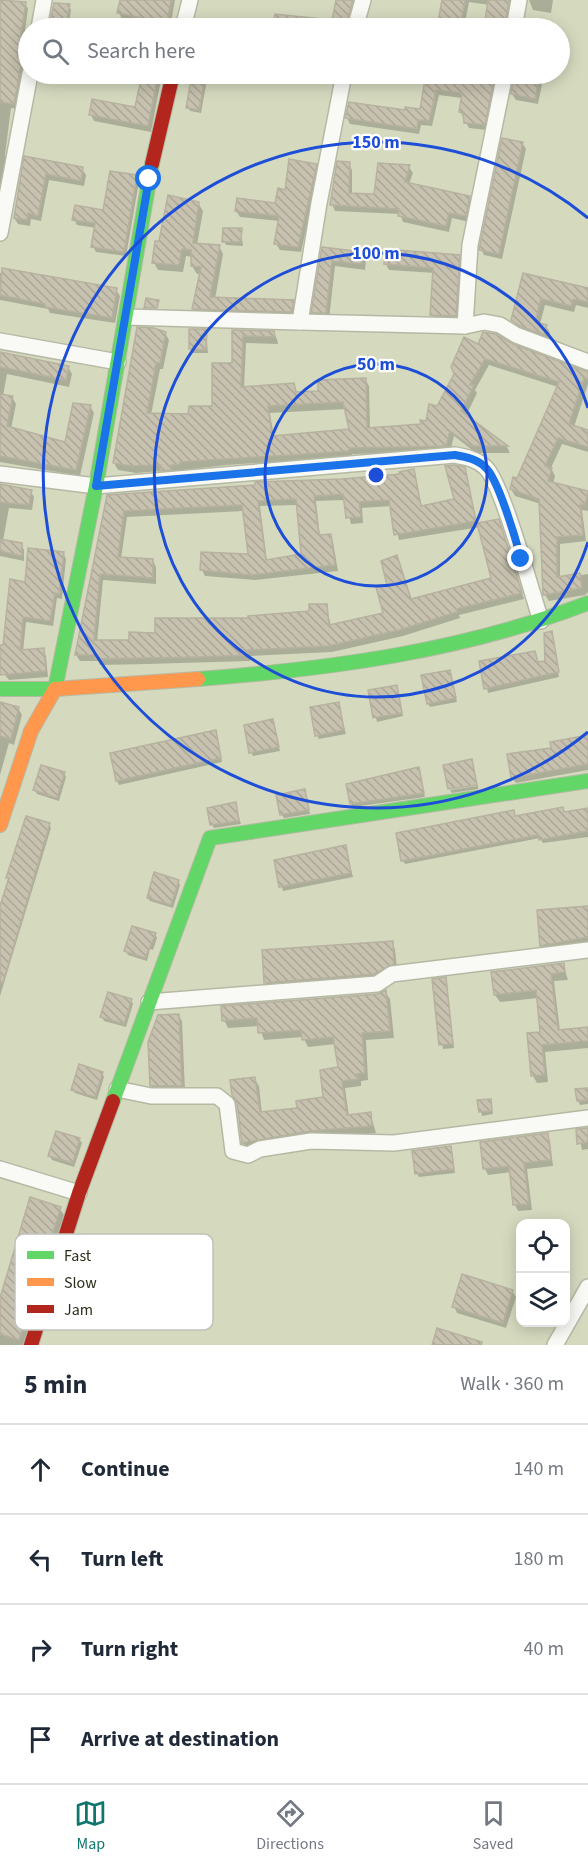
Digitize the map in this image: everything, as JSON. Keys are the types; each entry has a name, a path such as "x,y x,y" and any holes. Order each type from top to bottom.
{"street":[{"path":"41,18 44,0"},
{"path":"186,18 190,0"},
{"path":"358,18 363,0"},
{"path":"516,18 519,0"},
{"path":"0,233 28,84"},
{"path":"0,825 31,731 55,689 96,486 149,179 171,84"},
{"path":"300,322 319,203 342,84"},
{"path":"465,326 470,245 503,84"},
{"path":"126,318 465,326 484,322 500,325 516,335 588,362"},
{"path":"0,341 118,362"},
{"path":"0,474 96,486 455,455 472,458 487,468 510,522 541,621"},
{"path":"0,688 55,689 294,672 365,662 541,621 588,603"},
{"path":"66,1234 79,1193 210,838 588,781"},
{"path":"149,1002 377,984 392,974 588,950"},
{"path":"117,1089 151,1096 217,1096 227,1104 233,1151 248,1155 260,1149 311,1142 394,1143 588,1118"},
{"path":"0,1169 79,1193"},
{"path":"555,1345 588,1287"},
{"path":"31,1345 36,1330"}],"building":[{"path":"0,0 26,2 23,18 18,18 18,81 14,104 0,102"},
{"path":"120,0 171,0 168,18 142,18 117,13"},
{"path":"336,0 353,0 348,18 332,18"},
{"path":"442,0 465,0 462,18 439,18"},
{"path":"488,0 509,0 506,18 485,18"},
{"path":"54,3 70,4 67,18 51,18"},
{"path":"275,14 313,18 274,18"},
{"path":"140,84 156,84 148,126 89,115 92,99 135,107"},
{"path":"190,84 204,84 199,110 186,108"},
{"path":"424,84 493,84 485,125 464,123 463,113 459,112 462,93 436,90 429,121 418,120 417,129 345,118 349,102 405,110 405,107 420,109"},
{"path":"512,84 538,84 535,99 511,94"},
{"path":"502,138 523,142 499,254 479,250"},
{"path":"24,156 83,167 81,181 46,174 38,216 28,213 27,220 14,218"},
{"path":"289,159 317,164 298,247 274,244 279,216 235,211 237,198 275,203 278,188 285,190"},
{"path":"337,161 350,162 349,193 374,194 378,163 410,165 405,182 470,196 466,216 449,213 446,226 398,216 399,209 330,205"},
{"path":"110,171 137,175 124,252 91,247 95,223 72,220 75,205 103,210"},
{"path":"168,195 199,202 193,243 220,245 210,297 294,300 292,312 192,309 201,267 191,266 191,250 182,249 179,265 152,263 155,241 159,241"},
{"path":"223,228 242,228 241,242 222,242"},
{"path":"322,247 363,252 362,264 332,261 326,313 311,313"},
{"path":"385,249 460,255 456,316 430,315 433,268 384,264"},
{"path":"2,268 117,288 112,318 45,307 45,304 0,295"},
{"path":"523,273 588,288 588,302 573,299 571,306 541,299 535,322 547,325 544,335 520,326 511,320"},
{"path":"146,298 159,300 157,308 144,308"},
{"path":"137,327 154,328 166,332 160,363 156,363 147,413 188,414 189,406 212,406 212,363 232,363 232,330 274,331 275,337 243,336 241,387 294,383 296,392 318,391 318,380 366,378 367,428 421,424 420,420 426,421 429,404 437,406 454,374 451,367 464,337 478,344 483,332 496,334 513,344 588,372 588,379 584,378 569,424 588,430 588,447 558,438 545,466 552,468 548,481 588,491 585,505 580,504 583,535 557,537 557,577 580,573 582,588 543,595 539,499 510,489 513,477 517,478 559,382 485,359 470,385 474,385 461,411 508,446 471,446 450,431 446,446 349,448 349,451 180,462 180,464 171,465 171,470 160,471 160,465 132,466 113,463","holes":["343,402 349,429 272,436 268,406"]},
{"path":"189,329 207,329 206,350 189,349"},
{"path":"0,352 69,366 66,380 0,367"},
{"path":"0,394 13,396 7,426 65,442 73,403 91,405 76,470 0,456"},
{"path":"445,466 465,467 476,521 394,535 389,500 359,502 361,517 346,518 343,494 314,496 319,535 331,534 335,565 251,575 200,570 201,552 248,554 242,505 124,511 118,557 153,559 153,578 100,574 94,640 129,640 129,632 155,633 155,618 248,618 248,616 309,611 309,604 327,604 329,625 383,613 376,587 387,585 381,561 397,555 411,599 491,578 477,523 499,519 522,593 456,609 457,612 399,630 328,646 248,650 248,655 200,657 95,659 95,655 75,655 107,495 255,485 255,482 342,479 400,474 399,472 414,469 421,506 454,499","holes":["296,499 301,554 266,560 258,501"]},
{"path":"0,484 32,490 29,505 0,502"},
{"path":"0,539 22,543 22,556 0,551"},
{"path":"28,548 64,552 59,594 55,593 50,621 23,617 20,650 44,648 46,671 0,675 0,645 3,645 10,579 25,582"},
{"path":"552,631 559,672 484,689 479,661 535,651 538,662 545,661 544,633"},
{"path":"450,670 456,698 427,704 421,675"},
{"path":"397,685 402,713 373,718 368,690"},
{"path":"0,702 19,707 11,739 0,736"},
{"path":"339,702 344,730 315,736 310,707"},
{"path":"273,719 279,747 249,753 244,725"},
{"path":"216,730 221,758 116,781 110,753"},
{"path":"588,735 588,764 511,778 507,754 551,748 550,742"},
{"path":"472,759 477,785 448,789 443,765"},
{"path":"41,765 65,772 57,798 33,790"},
{"path":"419,767 424,793 350,804 346,784"},
{"path":"305,789 309,810 280,815 276,795"},
{"path":"236,802 239,821 210,825 207,808"},
{"path":"563,807 564,812 588,808 588,831 539,840 538,835 401,861 396,833 514,810 515,816"},
{"path":"26,816 50,823 3,983 0,983 0,906 9,878 6,878"},
{"path":"346,845 351,873 279,887 274,860"},
{"path":"154,872 179,880 171,905 147,898"},
{"path":"588,906 588,937 540,946 537,910"},
{"path":"132,926 156,933 145,958 124,951"},
{"path":"393,941 394,964 374,974 264,983 262,950"},
{"path":"564,963 565,972 551,974 558,1030 588,1027 588,1041 542,1045 545,1075 531,1076 527,1033 540,1032 536,990 494,995 491,972"},
{"path":"446,977 453,1044 439,1045 432,979"},
{"path":"386,990 390,1031 362,1033 365,1073 357,1074 358,1079 342,1081 347,1115 371,1112 372,1126 310,1131 242,1143 237,1103 232,1095 230,1080 255,1077 260,1112 297,1108 296,1101 323,1097 320,1070 338,1067 333,1037 302,1040 301,1030 258,1033 257,1018 222,1021 221,1006 378,994"},
{"path":"108,992 132,999 124,1024 100,1017"},
{"path":"179,1014 182,1086 150,1086 148,1042 158,1015"},
{"path":"79,1064 103,1072 95,1097 71,1090"},
{"path":"588,1088 588,1100 577,1101 575,1089"},
{"path":"491,1099 492,1111 479,1112 477,1100"},
{"path":"588,1128 588,1142 577,1144 576,1129"},
{"path":"56,1131 80,1138 73,1163 48,1156"},
{"path":"548,1133 551,1160 524,1163 529,1204 513,1205 509,1166 483,1169 480,1142"},
{"path":"451,1146 454,1169 415,1174 412,1151"},
{"path":"30,1197 61,1207 52,1234 19,1234"},
{"path":"15,1248 15,1330 22,1330 19,1340 0,1334 0,1298"},
{"path":"462,1274 513,1290 503,1323 452,1307"},
{"path":"437,1328 482,1342 481,1345 432,1345"}],"traffic: fast":[{"path":"0,689 55,689 96,486 152,164"},
{"path":"198,679 297,670 445,646 541,620 588,603"},
{"path":"113,1101 210,838 588,781"}],"traffic: slow":[{"path":"0,825 31,731 55,689 198,679"}],"traffic: jam":[{"path":"152,164 171,84"},
{"path":"66,1234 113,1101"},
{"path":"31,1345 36,1330"}],"route":[{"path":"149,179 96,486 455,455 472,458 487,468 510,522 521,559"}]}
